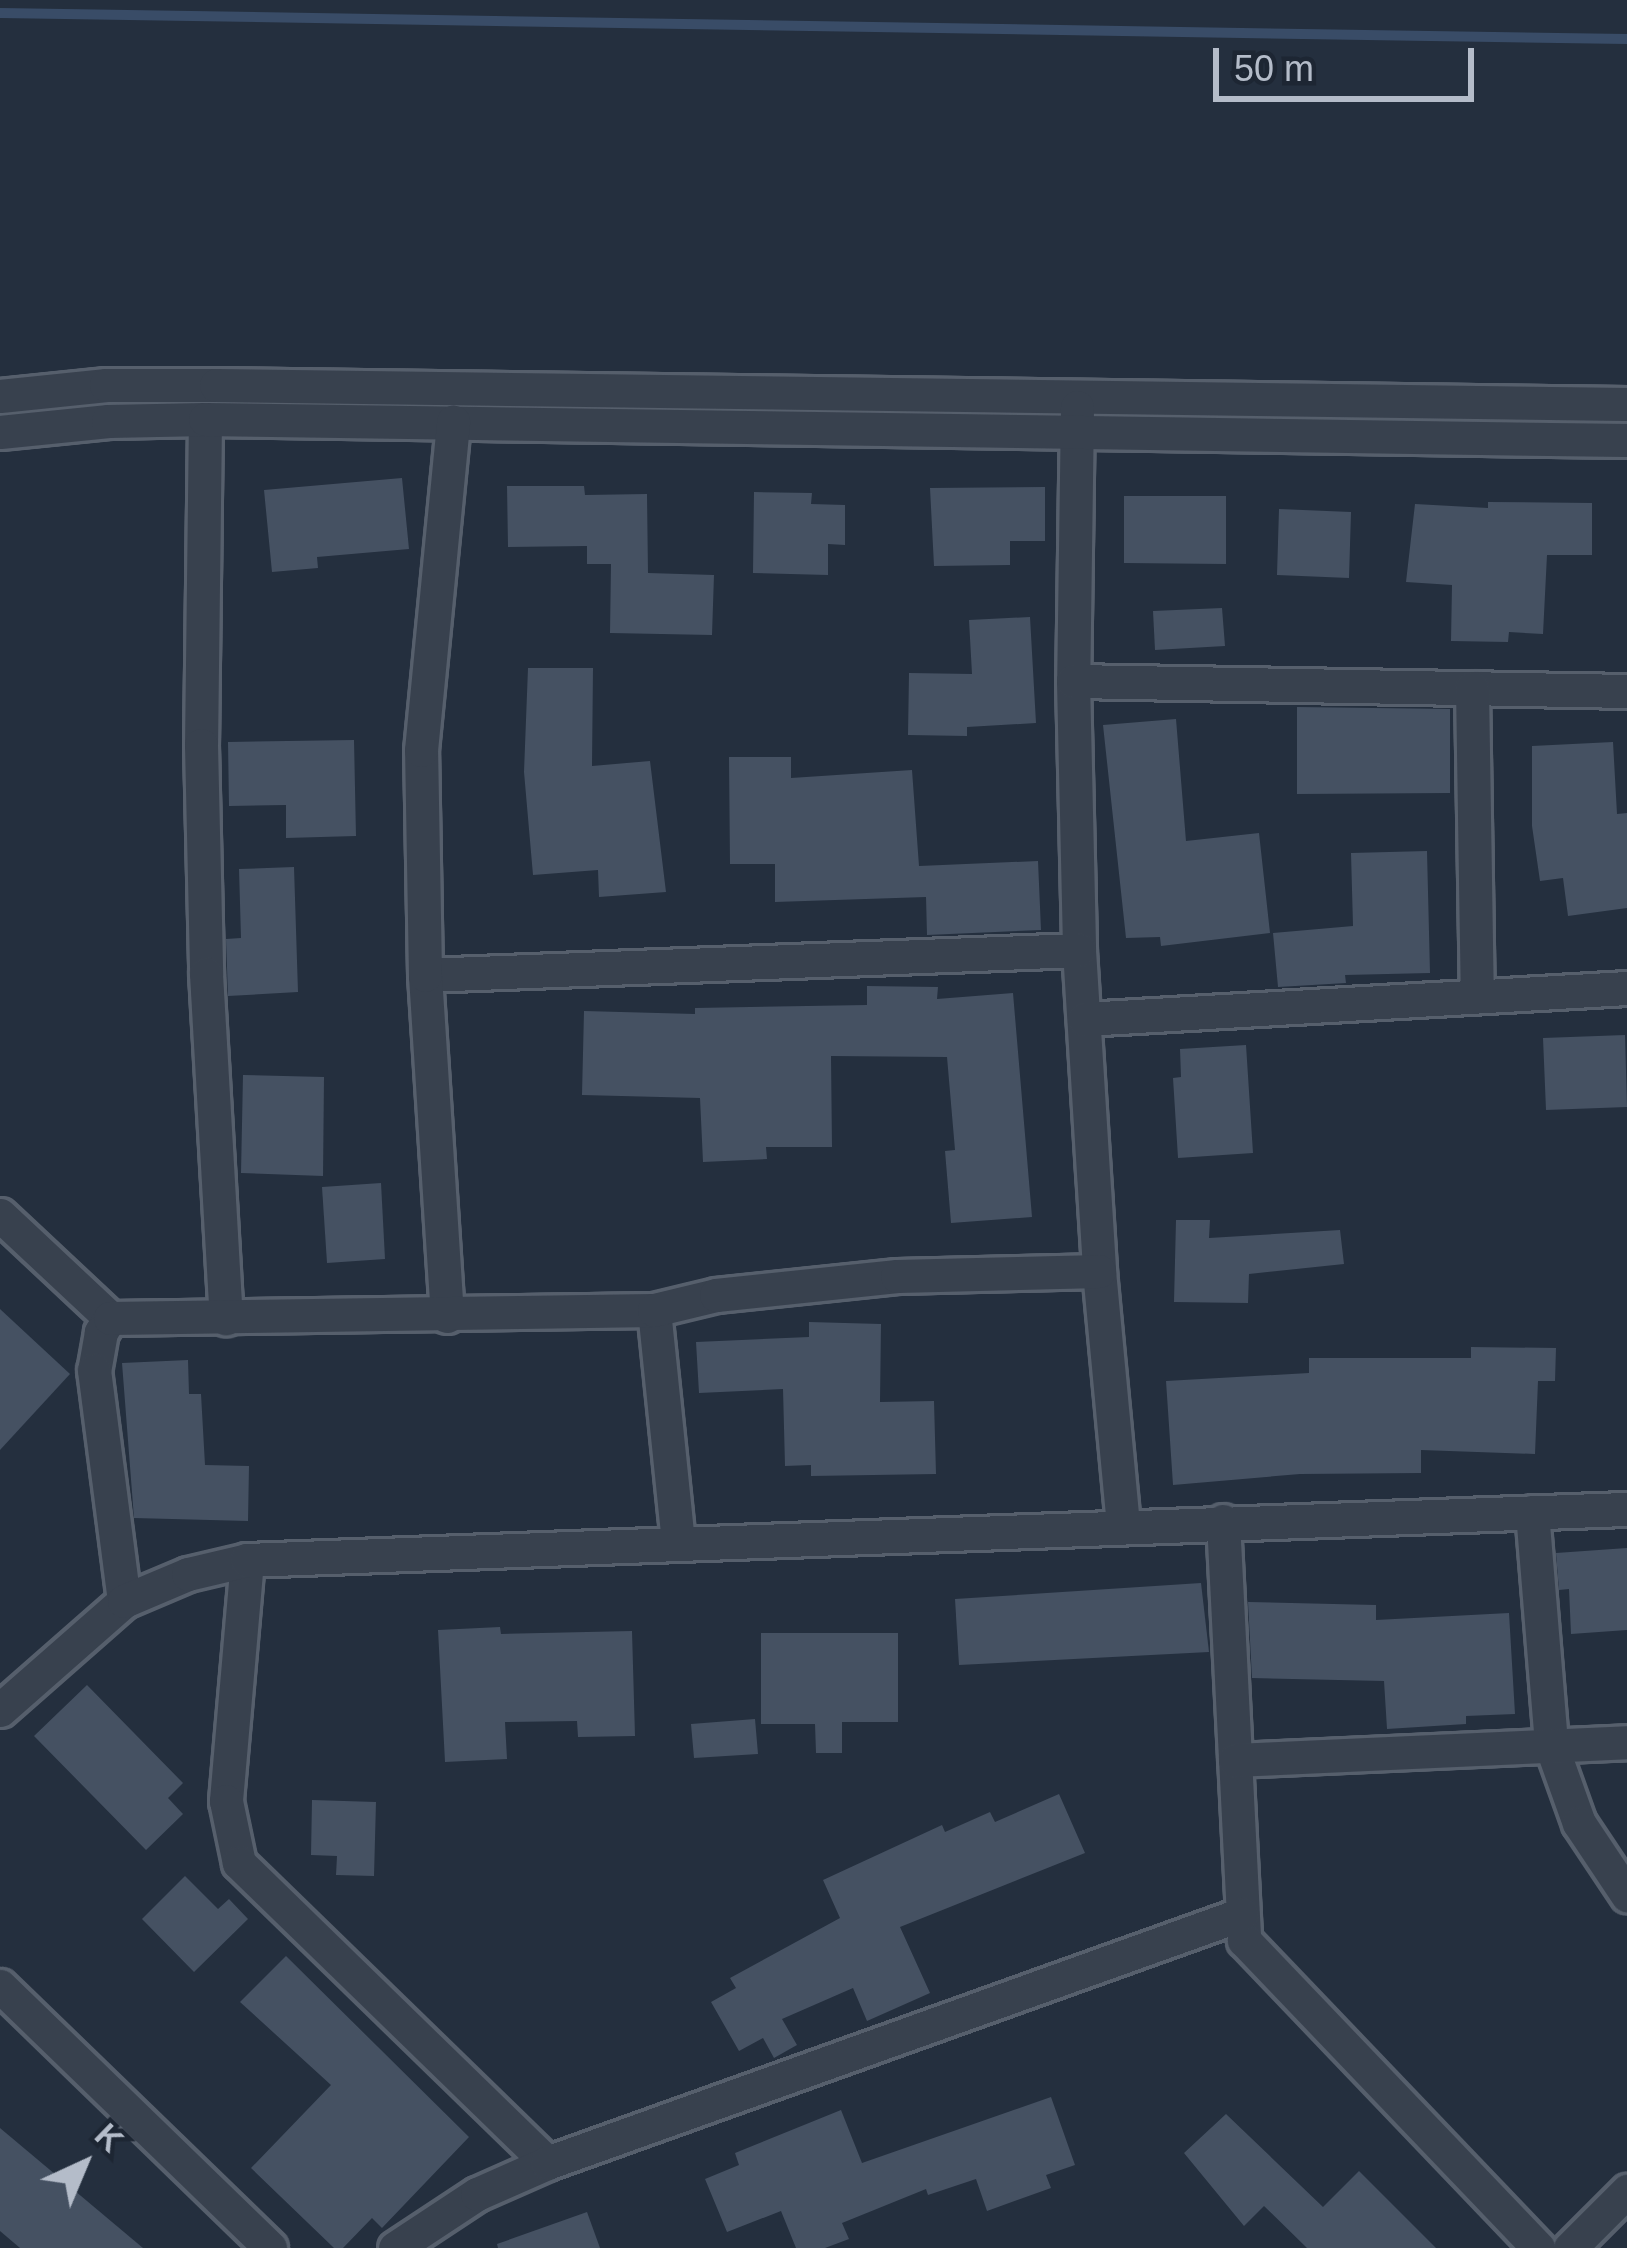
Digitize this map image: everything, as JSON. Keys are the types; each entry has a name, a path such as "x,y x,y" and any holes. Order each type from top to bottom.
{"street":[{"path":"0,396 106,386 194,385 1076,393 1627,404"},
{"path":"1076,393 1073,681 1079,950 1099,1271 1124,1525"},
{"path":"0,432 108,421 205,419 1627,440"},
{"path":"205,419 201,768 206,974 226,1318"},
{"path":"446,1316 425,975 421,750 453,422"},
{"path":"1073,681 1627,691"},
{"path":"1472,688 1477,994"},
{"path":"425,975 1079,950"},
{"path":"1084,1019 1627,988"},
{"path":"0,1215 110,1318 654,1310 735,1293 897,1276 1099,1271"},
{"path":"654,1310 678,1541"},
{"path":"110,1318 100,1332 94,1370 124,1601"},
{"path":"0,1710 124,1601 188,1574 247,1560 1627,1509"},
{"path":"1532,1512 1551,1745 1579,1823 1627,1895"},
{"path":"1222,1521 1244,1940 1538,2248"},
{"path":"247,1560 226,1802 239,1863 547,2163"},
{"path":"1235,1760 1627,1742"},
{"path":"395,2248 477,2194 547,2163 1242,1914"},
{"path":"0,1986 271,2248"},
{"path":"1570,2248 1627,2192"}],"building":[{"path":"402,478 409,549 317,557 318,568 272,572 264,490"},
{"path":"507,486 584,486 585,495 647,494 648,573 714,575 712,635 610,633 611,564 587,564 587,546 508,547"},
{"path":"1045,487 1045,541 1010,541 1010,565 934,566 930,488"},
{"path":"754,492 812,493 811,504 845,505 845,545 828,544 828,575 753,573"},
{"path":"1124,496 1226,496 1226,564 1124,563"},
{"path":"1488,502 1592,503 1592,555 1547,555 1543,634 1509,632 1508,642 1451,641 1452,585 1406,582 1415,504 1488,508"},
{"path":"1279,509 1351,512 1349,578 1277,575"},
{"path":"1222,608 1225,646 1155,650 1153,611"},
{"path":"1030,617 1036,723 967,727 967,736 908,735 909,673 972,674 969,620"},
{"path":"528,668 593,668 592,766 650,761 666,892 599,897 598,870 533,875 524,772"},
{"path":"1297,707 1450,709 1450,793 1297,794"},
{"path":"1176,719 1186,841 1259,833 1270,933 1161,946 1160,937 1126,938 1103,725"},
{"path":"354,740 356,836 286,838 286,805 229,806 228,742"},
{"path":"1613,742 1617,814 1627,813 1627,908 1568,916 1563,878 1540,881 1532,826 1532,746"},
{"path":"729,757 791,757 791,778 912,770 919,866 1038,861 1041,930 927,935 926,897 775,902 775,864 730,864"},
{"path":"1427,851 1430,973 1345,975 1346,983 1278,987 1273,933 1353,926 1351,853"},
{"path":"294,867 298,992 228,996 226,939 241,938 239,869"},
{"path":"867,986 938,987 937,999 1013,993 1032,1217 951,1223 945,1151 955,1150 947,1057 831,1056 832,1147 766,1147 767,1159 703,1162 700,1098 582,1095 584,1011 695,1014 695,1008 867,1005"},
{"path":"1625,1035 1627,1107 1546,1110 1543,1038"},
{"path":"1246,1045 1253,1153 1178,1158 1173,1078 1181,1077 1180,1049"},
{"path":"243,1075 324,1077 323,1176 241,1173"},
{"path":"381,1183 385,1259 327,1263 322,1187"},
{"path":"1176,1220 1210,1220 1209,1238 1340,1230 1344,1264 1249,1274 1248,1303 1174,1302"},
{"path":"0,1309 70,1374 0,1450"},
{"path":"809,1322 881,1324 880,1402 934,1401 936,1474 811,1476 811,1465 785,1466 783,1389 699,1393 696,1342 809,1337"},
{"path":"1471,1347 1556,1348 1555,1381 1538,1381 1535,1454 1421,1450 1421,1473 1300,1474 1173,1485 1166,1381 1309,1373 1309,1358 1471,1358"},
{"path":"188,1360 189,1394 201,1394 205,1465 249,1466 248,1521 134,1518 122,1363"},
{"path":"1627,1548 1627,1630 1571,1634 1569,1589 1559,1590 1556,1553"},
{"path":"1201,1583 1209,1652 959,1665 955,1599"},
{"path":"1248,1602 1376,1605 1376,1620 1509,1613 1515,1714 1466,1716 1466,1724 1387,1729 1384,1681 1252,1678"},
{"path":"500,1627 501,1634 632,1631 635,1736 578,1737 577,1721 505,1722 507,1759 445,1762 438,1630"},
{"path":"761,1633 898,1633 898,1722 842,1722 842,1753 816,1753 815,1724 761,1724"},
{"path":"87,1685 183,1783 168,1798 183,1814 146,1850 34,1736"},
{"path":"755,1719 758,1754 694,1758 691,1724"},
{"path":"1059,1794 1085,1853 900,1927 930,1993 867,2021 853,1988 782,2019 797,2045 774,2058 763,2038 739,2051 711,2002 736,1988 730,1978 840,1918 823,1880 942,1825 945,1832 990,1812 995,1822"},
{"path":"312,1800 376,1802 374,1876 336,1875 337,1856 311,1855"},
{"path":"185,1876 218,1909 229,1899 248,1919 194,1972 142,1919"},
{"path":"286,1956 469,2137 382,2228 372,2218 343,2248 334,2248 251,2168 331,2085 240,2002"},
{"path":"1051,2097 1075,2165 1046,2175 1051,2188 987,2211 976,2179 928,2195 926,2189 842,2223 849,2239 825,2248 796,2248 781,2211 727,2232 705,2179 739,2165 735,2153 841,2110 862,2163"},
{"path":"1226,2114 1323,2207 1359,2171 1436,2248 1307,2248 1264,2206 1244,2226 1184,2153"},
{"path":"0,2128 143,2248 20,2248 0,2231"},
{"path":"587,2212 600,2248 498,2248 497,2244"}],"waterway":[{"path":"0,13 1627,39"}]}
